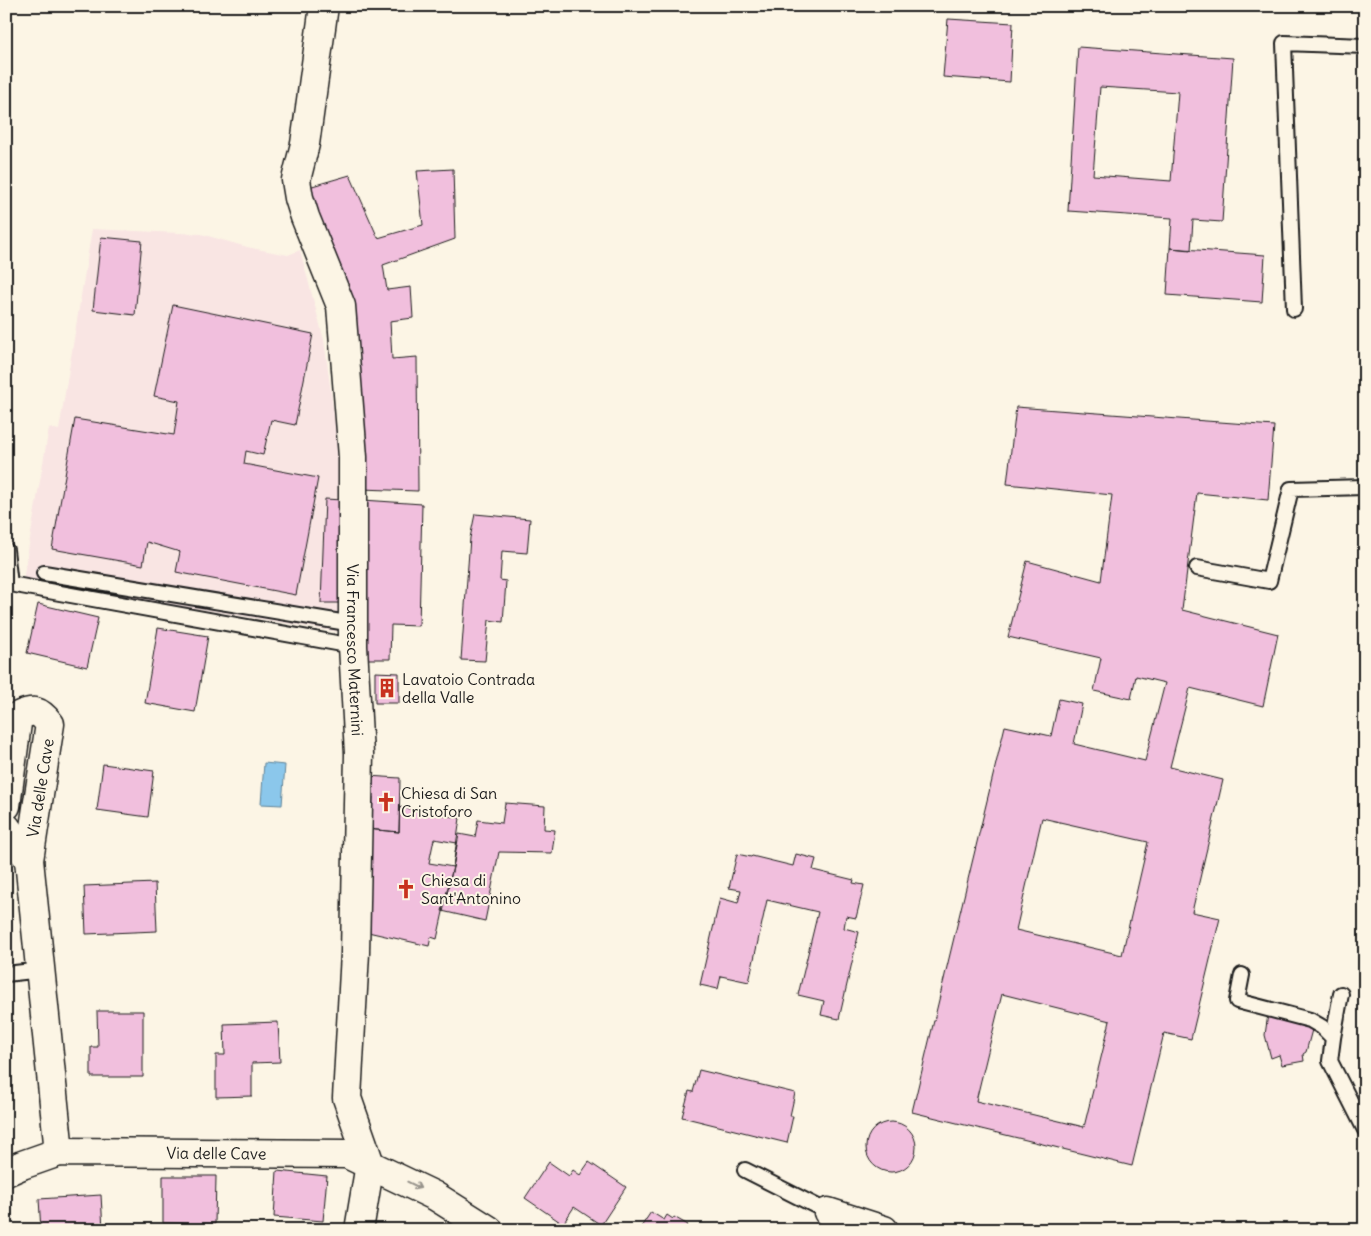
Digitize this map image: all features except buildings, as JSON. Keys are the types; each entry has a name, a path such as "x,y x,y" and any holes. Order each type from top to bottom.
{"street":[{"name":"Via Francesco Maternini","path":"324,6 306,144 296,180 305,217 341,306 353,456 353,635 359,754 355,953 347,1098 370,1164"},
{"name":"Via delle Cave","path":"6,806 12,710 37,711 50,724 29,860 59,1152"},
{"name":"Via delle Cave","path":"6,827 29,860"},
{"name":"Via delle Cave","path":"6,1172 22,1164 59,1152 347,1154 370,1164"},
{"path":"359,1230 370,1164 435,1196 489,1230"},
{"path":"828,1212 884,1230"}],"lane":[{"path":"1294,309 1284,43 1365,46"},
{"path":"1197,568 1269,581 1291,489 1365,488"},
{"path":"6,550 10,584 353,635"},
{"path":"44,573 353,635"},
{"path":"6,974 41,970"},
{"path":"1242,975 1237,1002 1310,1020 1322,1027 1333,1038"},
{"path":"1341,994 1330,1061 1365,1130"},
{"path":"745,1170 828,1212"}],"shaded area":[{"path":"92,229 201,234 247,247 288,255 300,250 324,340 342,475 339,632 23,580 49,428 59,430"}],"water":[{"path":"264,763 285,765 282,805 261,804"}],"place":[{"name":"Lavatoio Contrada della Valle","path":"387,688"},
{"name":"Chiesa di San Cristoforo","path":"386,802"},
{"name":"Chiesa di Sant'Antonino","path":"406,889"}]}
